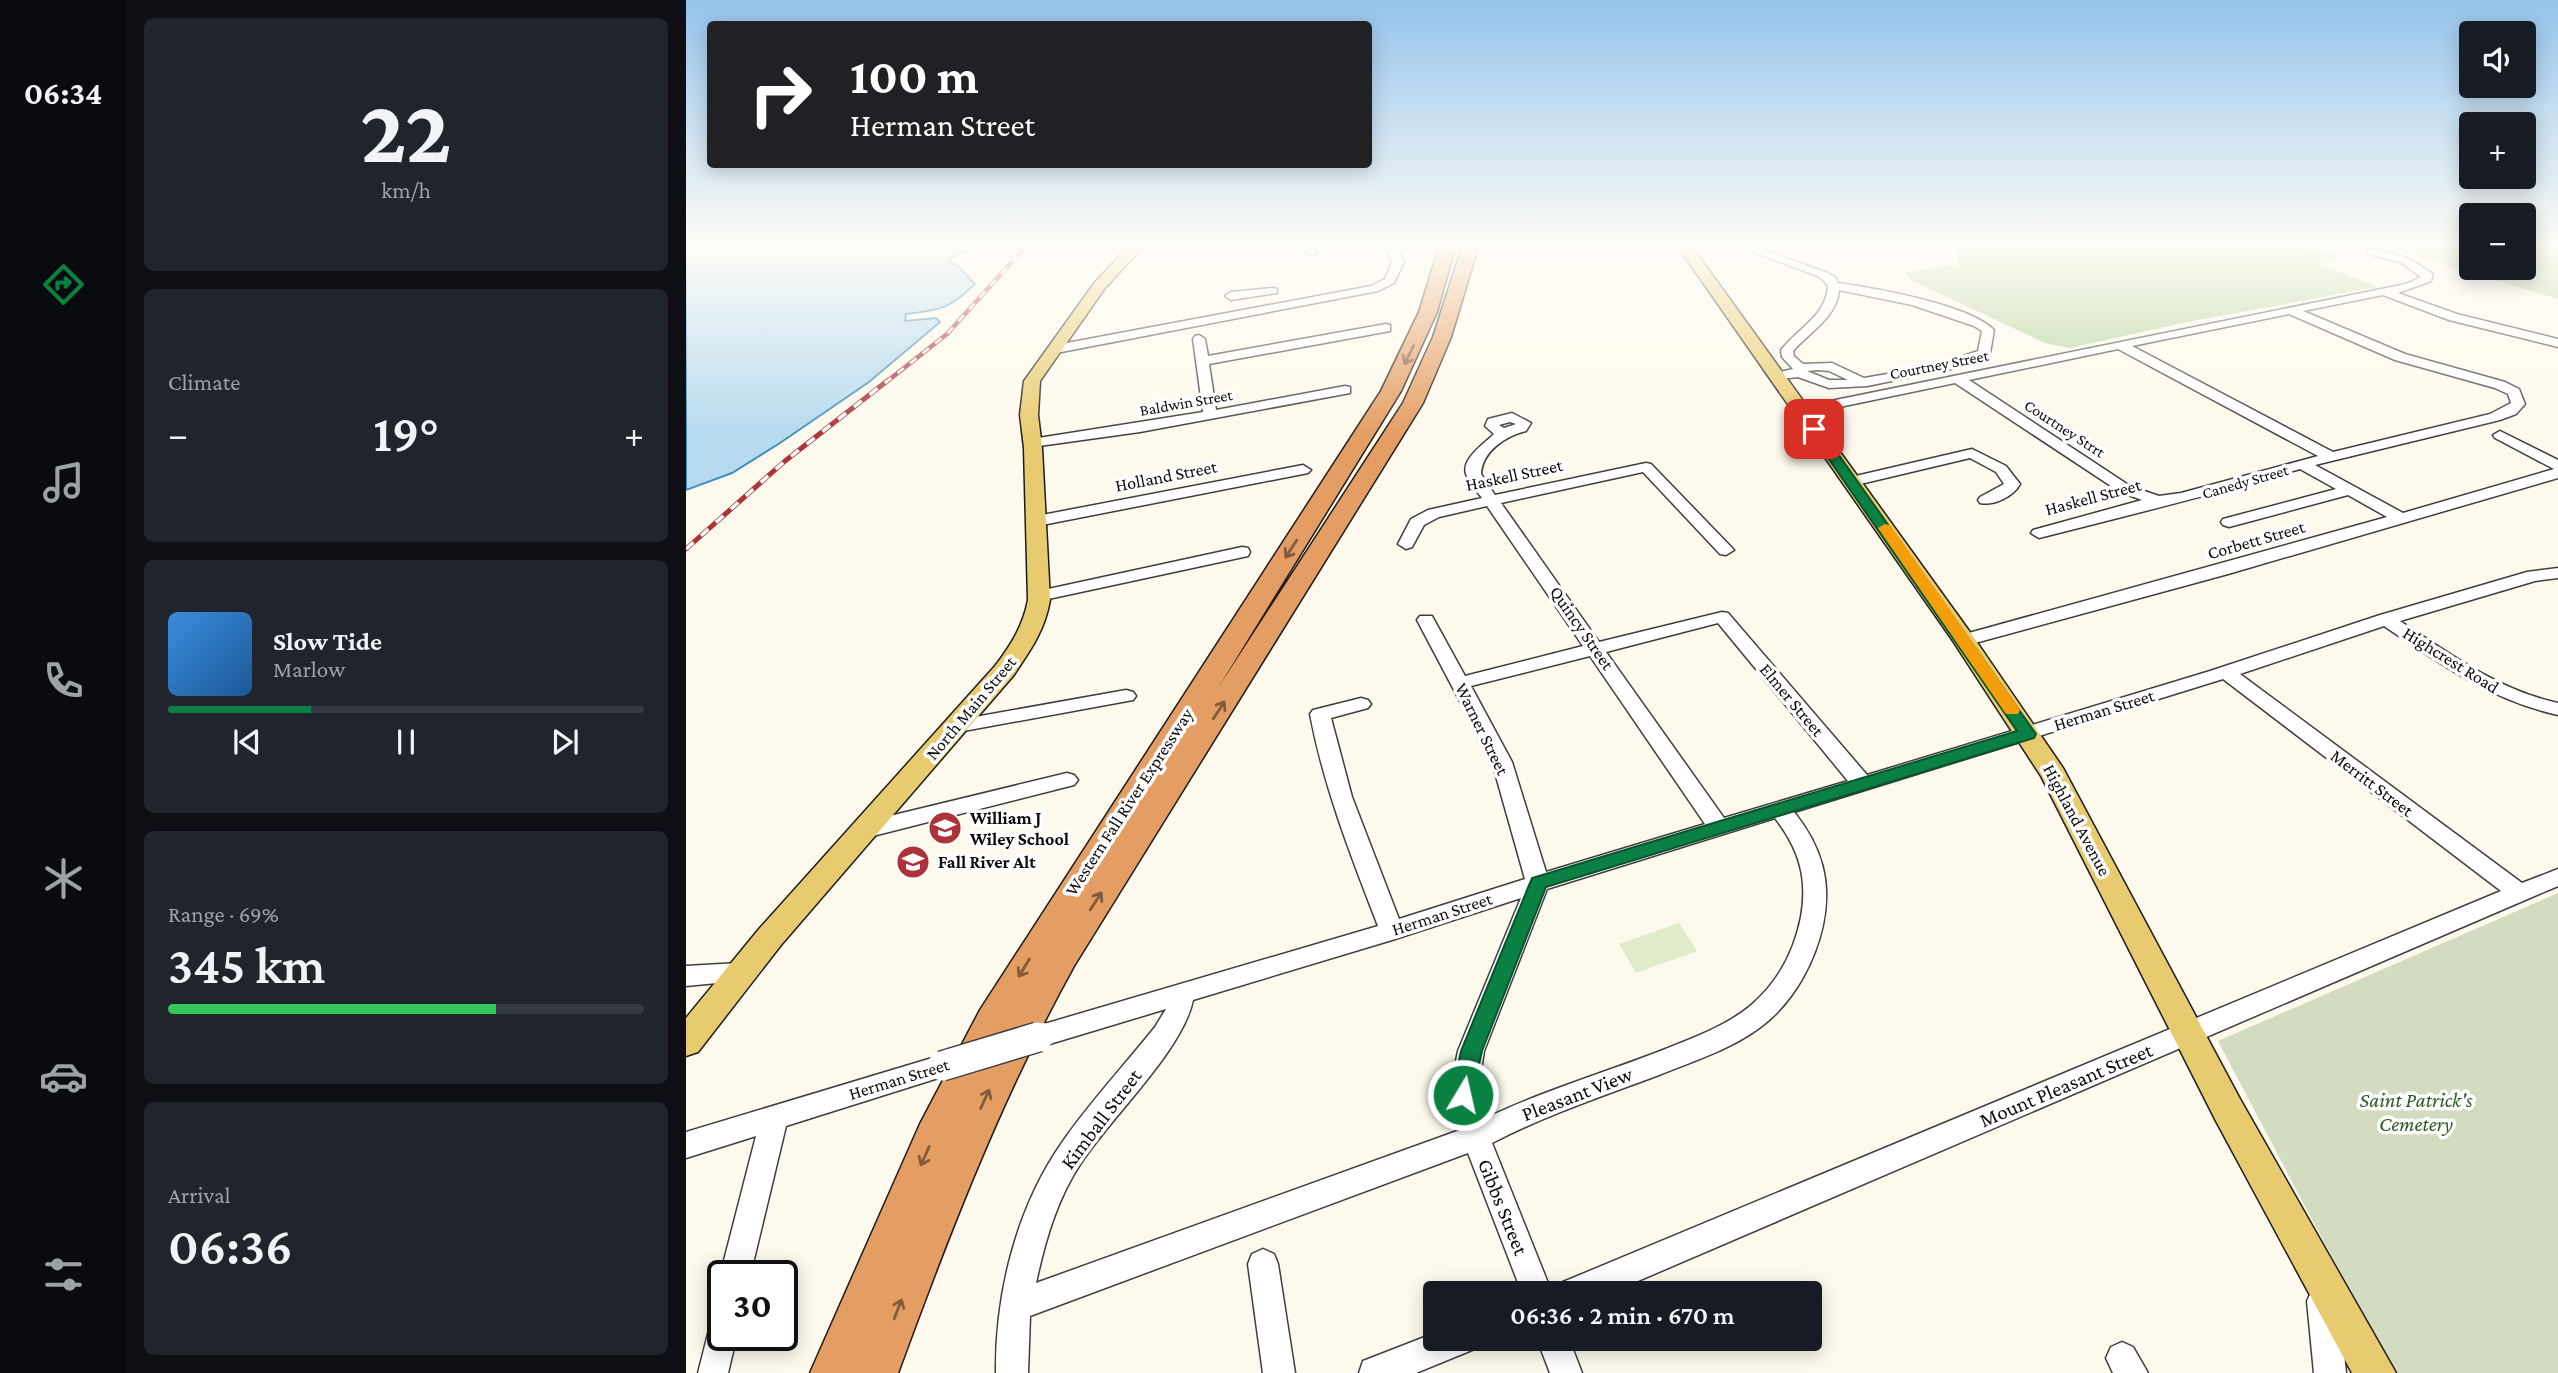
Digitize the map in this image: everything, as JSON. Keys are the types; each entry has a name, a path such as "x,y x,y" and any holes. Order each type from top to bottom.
{"highway":[{"name":"Western Fall River Expressway","path":"834,1373 905,1203 962,1078 1023,969 1391,391 1429,308"},
{"name":"Western Fall River Expressway","path":"874,1373 958,1159 1018,1033 1061,956 1406,417 1429,372 1453,308"},
{"path":"814,1373 905,1203"}],"main road":[{"name":"North Main Street","path":"686,1042 739,973 958,726 1018,654 1036,617 1039,596 1030,424 1031,384 1084,308"},
{"name":"Highland Avenue","path":"1737,308 1792,373 1801,411 1964,640 2054,774 2188,1033 2307,1251"},
{"path":"2307,1251 2375,1373"}],"street":[{"path":"1056,349 1276,308"},
{"path":"1827,308 1814,325 1787,350 1792,373 1819,366 1836,367 1847,371 1861,382 1977,358 1986,351 1987,328 1932,308"},
{"name":"Courtney Street","path":"1801,411 2300,308"},
{"path":"2428,308 2453,317 2558,343"},
{"path":"2120,345 2331,457 2500,415 2515,408 2518,401 2514,392 2500,385 2400,357 2290,310"},
{"path":"1203,361 1386,328"},
{"path":"1199,339 1210,415"},
{"name":"Courtney Strrt","path":"1956,378 2125,489 2158,501"},
{"name":"Baldwin Street","path":"1032,443 1210,415 1345,390"},
{"name":"Quincy Street","path":"1502,433 1473,465 1473,474 1719,828"},
{"path":"2500,435 2558,466"},
{"path":"1852,481 1972,453 2001,469 2012,484 2010,489 1986,500"},
{"name":"Canedy Street","path":"2158,501 2182,498 2331,457"},
{"path":"2302,464 2402,519"},
{"name":"Haskell Street","path":"1406,544 1417,522 1424,516 1646,467 1726,550"},
{"name":"Holland Street","path":"1037,521 1303,470"},
{"name":"Corbett Street","path":"1964,640 2558,473"},
{"path":"2229,522 2350,490"},
{"name":"Haskell Street","path":"2039,533 2158,501"},
{"path":"1039,596 1242,552"},
{"name":"Herman Street","path":"686,1145 1150,1001 1182,995 1392,931 1538,883 2028,734 2386,620 2533,576 2558,572"},
{"name":"Elmer Street","path":"1595,647 1722,617 1862,783"},
{"name":"Warner Street","path":"1426,620 1502,762 1538,883"},
{"name":"Highcrest Road","path":"2386,620 2493,687 2521,700 2558,709"},
{"path":"1459,683 1595,647"},
{"name":"Merritt Street","path":"2225,672 2519,893"},
{"path":"958,726 1126,696"},
{"path":"1361,704 1320,714 1325,741 1360,851 1392,931"},
{"path":"865,830 1067,780"},
{"name":"Pleasant View","path":"1018,1305 1476,1138 1518,1116 1689,1051 1758,1014 1786,983 1804,952 1818,891 1813,863 1800,833 1780,809"},
{"name":"Mount Pleasant Street","path":"1602,1281 2558,877"},
{"name":"Gibbs Street","path":"1532,1281 1476,1138 1463,1095 1471,1051 1538,883"},
{"path":"686,976 739,973"},
{"name":"Kimball Street","path":"1012,1373 1018,1305 1036,1222 1070,1155 1177,1017 1182,995"},
{"path":"739,1260 774,1118"},
{"name":"Highland Avenue","path":"2307,1251 2323,1300 2330,1373"},
{"path":"1264,1264 1279,1373"},
{"path":"713,1371 718,1351"},
{"path":"1375,1373 1431,1351"},
{"path":"1558,1351 1566,1373"}],"green space":[{"path":"1971,308 2263,308 2070,348 2045,343"},
{"name":"Saint Patrick's Cemetery","path":"2558,893 2558,1373 2397,1373 2319,1233 2218,1041"},
{"path":"1679,923 1697,951 1636,973 1619,944"}],"water":[{"path":"686,308 940,308 906,314 905,321 936,318 940,322 869,382 732,473 686,490"}],"railway":[{"path":"885,383 947,334 970,308"},
{"path":"686,549 785,461 887,381"}],"slow traffic":[{"path":"1885,528 2012,710"}],"place":[{"name":"William J Wiley School","path":"945,828"},
{"name":"Fall River Alt","path":"913,862"}],"route":[{"path":"1463,1095 1471,1051 1501,982 1517,933 1538,883 2028,734 1814,429"}]}
